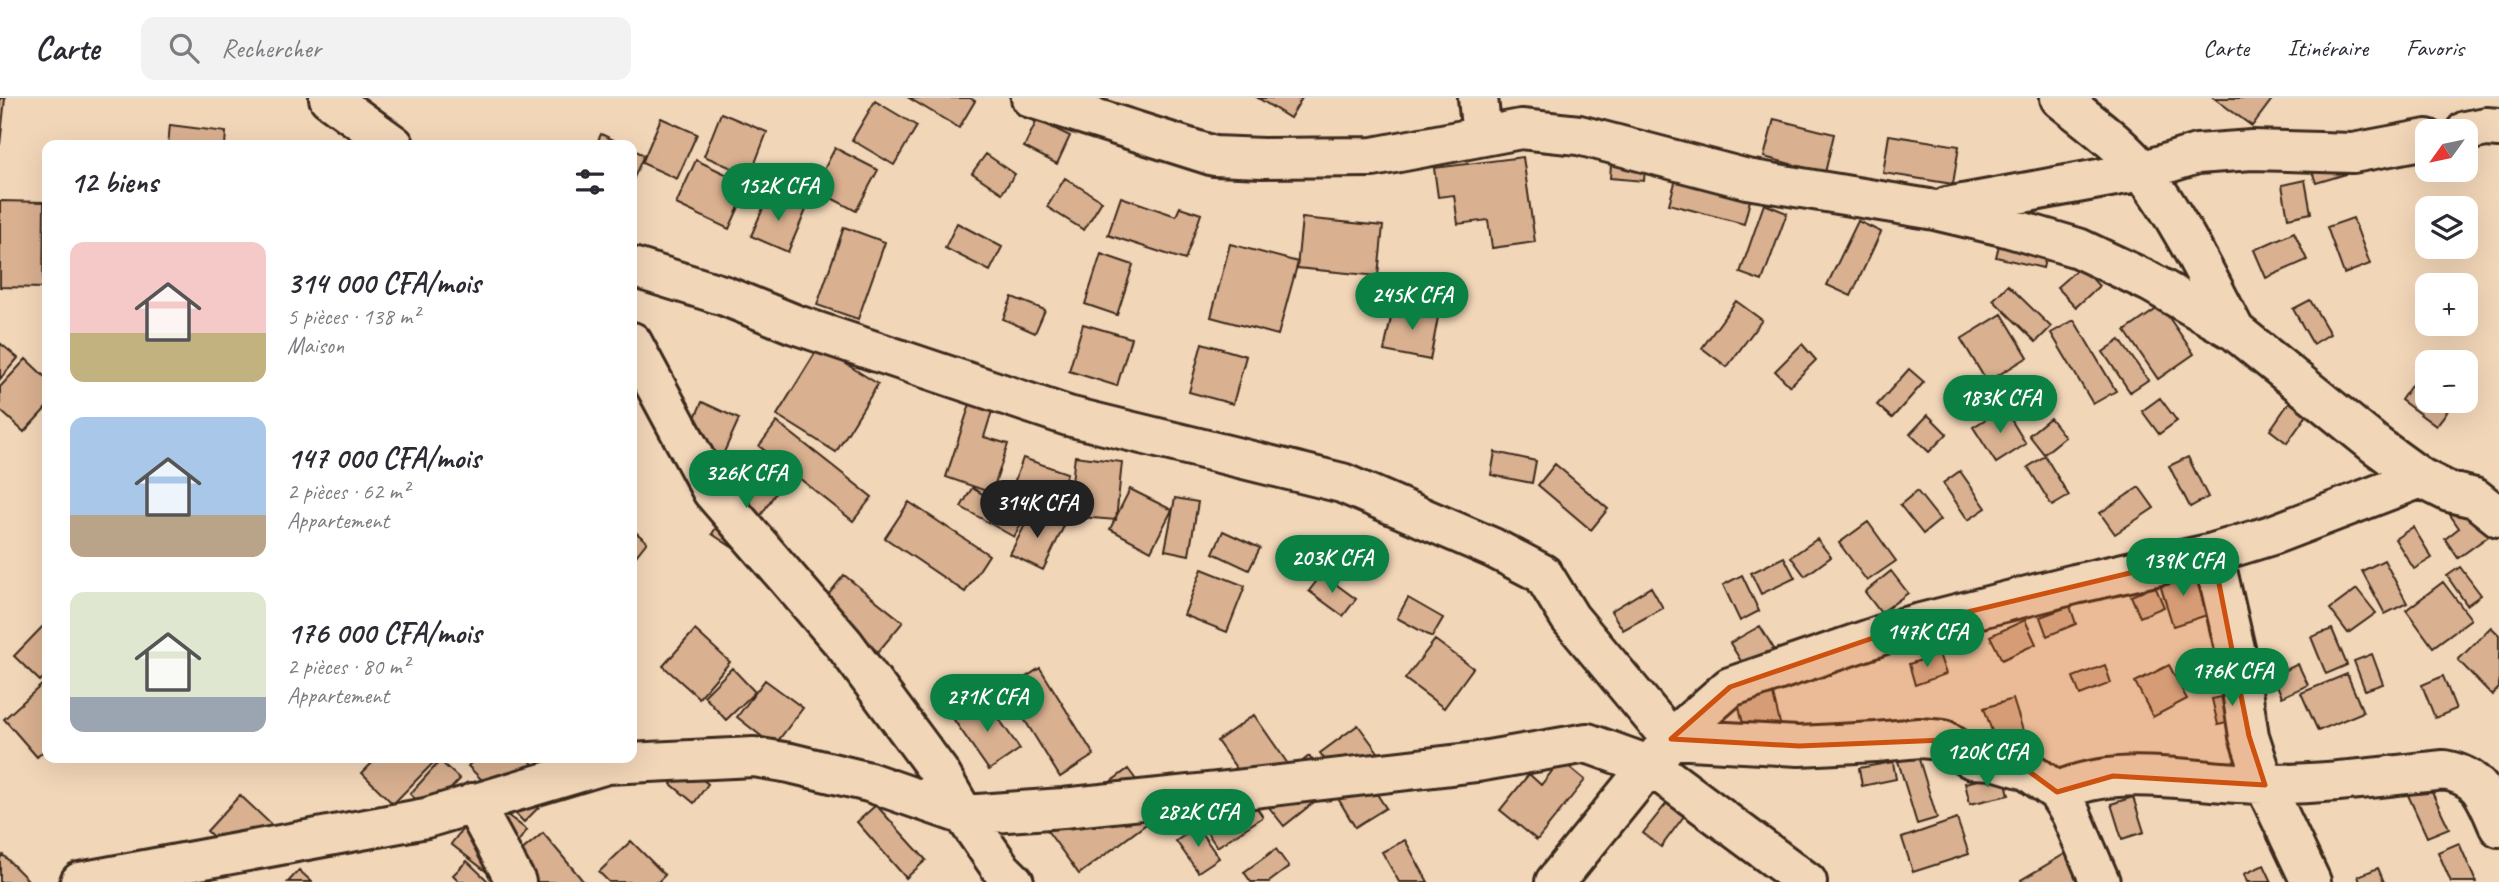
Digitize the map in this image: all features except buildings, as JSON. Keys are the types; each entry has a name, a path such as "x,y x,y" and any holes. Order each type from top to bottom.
{"street":[{"path":"328,98 387,140"},
{"path":"1031,98 1214,156 1373,157 1521,129 1580,135 1747,179 1935,210 2003,226 2078,248 2150,282 2235,331 2358,431 2421,478 2449,492 2491,506"},
{"path":"1478,98 1482,136"},
{"path":"2060,98 2107,137 2142,171 2186,236 2235,331"},
{"path":"2478,129 2499,128"},
{"path":"1935,210 2142,171 2197,154 2252,150 2353,153 2415,141"},
{"path":"637,269 725,296 794,324 1068,416 1342,483 1493,548 1543,574 1661,753 1807,882"},
{"path":"637,351 712,491 845,645 939,772 1002,870 1014,882"},
{"path":"1555,882 1661,753 1730,687 1905,627 2213,553 2272,535 2421,478"},
{"path":"2213,553 2236,653 2249,736 2264,785 2311,882"},
{"path":"637,763 754,757 869,782 964,814 1063,808 1228,792 1477,762 1587,743 1661,753 1875,743 1919,738 1944,740 1972,759 1994,760 2027,771 2057,792 2071,814 2101,882"},
{"path":"79,882 426,818 607,764 628,763"},
{"path":"2057,792 2071,785 2113,776 2264,785 2444,770 2464,774 2483,792 2499,827"},
{"path":"473,803 516,882"}],"highlighted area":[{"path":"2213,553 2249,736 2265,785 2113,776 2057,792 2027,770 1972,759 1944,740 1799,746 1671,739 1730,687 1905,627"}]}
